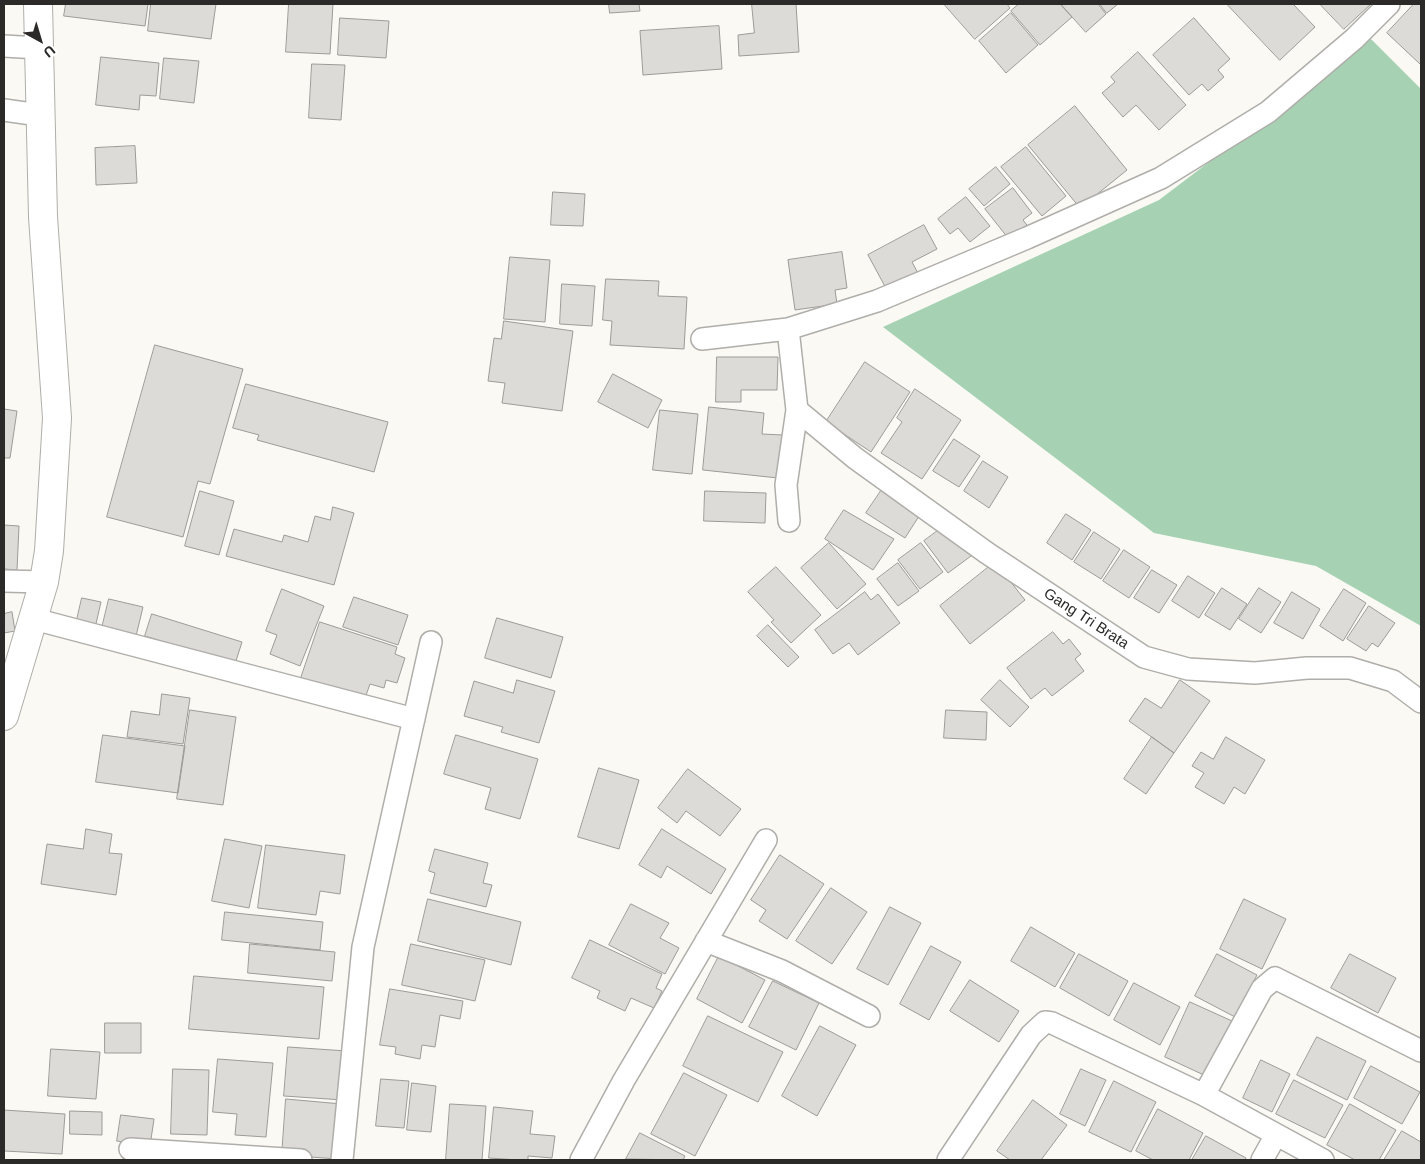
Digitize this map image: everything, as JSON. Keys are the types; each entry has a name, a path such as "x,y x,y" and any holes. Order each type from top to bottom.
{"street":[{"path":"4,716 34,619 50,551 57,418 43,217 38,4"},
{"path":"702,339 788,329 877,300 1027,238 1161,178 1268,112 1354,39 1389,4"},
{"path":"4,46 38,48"},
{"path":"4,110 40,115"},
{"path":"788,329 797,410 786,485 789,521"},
{"name":"Gang Tri Brata","path":"797,410 855,458 979,547 1144,657 1188,669 1217,671 1255,673 1307,668 1350,668 1392,681 1421,702"},
{"path":"4,581 44,582"},
{"path":"34,619 414,719"},
{"path":"342,1160 363,947 431,642"},
{"path":"581,1160 624,1080 766,840"},
{"path":"706,941 782,971 870,1016"},
{"path":"1204,1095 1262,989 1275,978 1421,1051"},
{"path":"948,1160 1031,1035 1045,1022 1052,1023 1204,1095 1323,1160"},
{"path":"1262,1160 1276,1134"},
{"path":"130,1149 302,1160"}],"green space":[{"path":"1371,39 1421,89 1421,626 1316,566 1154,533 883,327 1159,200"}],"building":[{"path":"66,4 148,4 145,26 64,16"},
{"path":"151,4 216,4 211,39 148,31"},
{"path":"289,4 333,4 330,54 286,52"},
{"path":"609,4 639,4 640,11 610,13"},
{"path":"752,4 796,4 799,52 739,56 738,35 754,33"},
{"path":"944,4 1007,4 1010,8 975,39"},
{"path":"1019,4 1060,4 1072,17 1040,45 1011,11"},
{"path":"1061,4 1098,4 1106,14 1086,32"},
{"path":"1100,4 1118,4 1107,13"},
{"path":"1227,4 1293,4 1315,27 1280,60"},
{"path":"1320,4 1371,4 1344,29"},
{"path":"1414,4 1421,4 1421,65 1387,33"},
{"path":"1011,13 1038,45 1006,73 979,41"},
{"path":"340,18 389,21 386,58 338,55"},
{"path":"1194,18 1230,59 1218,70 1224,77 1208,91 1202,84 1189,95 1153,55"},
{"path":"719,26 722,69 643,75 640,31"},
{"path":"1138,52 1186,105 1159,130 1136,105 1123,117 1102,93 1115,82 1111,77"},
{"path":"101,57 159,63 156,96 140,95 139,110 96,105"},
{"path":"164,58 199,61 194,103 160,99"},
{"path":"312,64 345,65 341,120 309,118"},
{"path":"1075,106 1127,170 1080,208 1028,145"},
{"path":"135,146 137,183 96,185 95,148"},
{"path":"1026,147 1066,196 1042,216 1001,167"},
{"path":"996,167 1010,184 984,206 969,189"},
{"path":"1013,188 1032,213 1023,220 1030,229 1012,243 985,209"},
{"path":"553,192 585,194 583,226 551,225"},
{"path":"966,197 990,226 970,242 958,228 950,234 938,219"},
{"path":"924,225 937,249 912,262 919,275 888,292 868,255"},
{"path":"842,252 847,288 835,290 837,304 795,310 788,260"},
{"path":"510,257 550,260 545,322 504,319"},
{"path":"606,279 659,281 658,296 687,297 684,349 610,345 612,321 603,320"},
{"path":"562,284 595,286 592,326 560,324"},
{"path":"504,321 573,331 562,411 502,403 505,383 488,381 494,338 501,339"},
{"path":"155,345 243,369 210,484 198,481 183,537 107,517"},
{"path":"717,357 778,357 777,390 741,390 741,402 716,402"},
{"path":"865,362 910,392 871,452 826,422"},
{"path":"613,374 662,400 648,428 598,402"},
{"path":"246,384 388,422 374,472 257,440 259,435 233,428"},
{"path":"915,389 961,420 922,479 881,453 902,422 897,418"},
{"path":"709,407 764,413 762,434 783,435 778,478 703,470"},
{"path":"4,409 17,411 10,458 4,458"},
{"path":"660,410 698,414 692,474 653,470"},
{"path":"954,439 980,456 959,487 933,471"},
{"path":"983,461 1008,477 989,508 964,491"},
{"path":"883,488 921,513 905,538 866,513"},
{"path":"200,491 234,501 219,555 185,546"},
{"path":"705,491 766,493 765,523 704,521"},
{"path":"333,507 354,513 334,585 226,556 234,529 282,542 284,535 308,542 315,516 330,520"},
{"path":"844,510 894,539 873,570 825,539"},
{"path":"1066,514 1091,530 1072,560 1047,543"},
{"path":"947,524 971,556 948,573 924,541"},
{"path":"4,525 19,526 17,570 4,569"},
{"path":"1094,532 1120,549 1101,579 1074,562"},
{"path":"829,543 866,584 837,609 801,568"},
{"path":"921,543 943,572 920,589 898,560"},
{"path":"1124,550 1150,567 1129,598 1103,581"},
{"path":"995,562 1025,600 970,644 940,606"},
{"path":"898,563 919,591 898,606 877,579"},
{"path":"776,567 821,615 791,643 771,622 774,620 748,592"},
{"path":"1152,570 1177,585 1159,613 1134,598"},
{"path":"1188,576 1215,593 1199,618 1172,601"},
{"path":"1222,588 1247,604 1230,630 1205,615"},
{"path":"1259,588 1281,602 1261,633 1239,619"},
{"path":"282,589 324,606 300,666 270,654 277,635 266,631"},
{"path":"1344,589 1366,603 1343,641 1320,626"},
{"path":"865,592 871,600 878,594 900,623 858,655 849,643 833,654 815,630"},
{"path":"1292,592 1320,609 1303,639 1274,623"},
{"path":"354,597 408,615 398,645 343,627"},
{"path":"82,598 101,602 95,628 76,624"},
{"path":"109,599 143,607 136,636 102,628"},
{"path":"1369,606 1395,623 1378,647 1372,643 1366,651 1347,639"},
{"path":"12,612 15,631 4,633 4,614"},
{"path":"152,614 242,642 235,664 145,636"},
{"path":"497,618 563,637 551,678 485,658"},
{"path":"320,622 397,647 395,654 405,658 397,683 386,680 384,688 370,684 364,701 300,681"},
{"path":"768,625 799,657 788,667 757,636"},
{"path":"1053,632 1063,644 1069,639 1081,654 1075,659 1084,671 1052,696 1045,688 1031,699 1007,668"},
{"path":"517,680 555,691 539,743 501,732 503,727 464,716 474,681 513,693"},
{"path":"1000,680 1029,707 1010,727 981,700"},
{"path":"1180,680 1210,701 1174,753 1129,721 1145,698 1161,708"},
{"path":"162,694 190,698 183,744 127,737 131,711 159,715"},
{"path":"190,710 236,717 223,805 177,799"},
{"path":"946,710 987,712 986,740 944,738"},
{"path":"103,735 185,746 178,793 96,782"},
{"path":"456,735 538,759 520,819 485,809 491,788 444,774"},
{"path":"1152,737 1174,753 1146,794 1124,779"},
{"path":"1226,737 1265,760 1245,794 1234,787 1224,804 1195,787 1204,773 1192,766 1201,752 1213,759"},
{"path":"599,768 639,780 619,849 578,837"},
{"path":"688,769 741,809 720,836 686,811 677,823 658,808"},
{"path":"86,829 112,834 109,853 122,854 116,895 41,884 47,844 83,849"},
{"path":"662,829 726,869 711,894 667,866 661,878 639,865"},
{"path":"225,839 262,846 249,908 212,901"},
{"path":"266,845 345,855 340,894 320,891 316,915 258,908"},
{"path":"435,849 488,863 483,883 492,885 486,907 430,893 435,873 429,871"},
{"path":"780,855 824,884 787,939 759,921 766,910 751,900"},
{"path":"831,888 867,912 832,964 796,941"},
{"path":"428,899 521,922 511,965 418,941"},
{"path":"1244,899 1286,919 1262,969 1220,949"},
{"path":"631,904 669,923 660,938 679,948 665,974 609,945"},
{"path":"890,907 921,923 888,985 857,969"},
{"path":"225,912 323,922 320,950 222,940"},
{"path":"1031,927 1075,953 1055,987 1011,961"},
{"path":"590,940 662,974 656,988 662,991 654,1008 631,998 625,1011 597,998 600,991 572,978"},
{"path":"250,944 335,952 332,981 248,973"},
{"path":"411,944 485,960 475,1001 402,985"},
{"path":"931,946 961,962 929,1020 900,1004"},
{"path":"1079,954 1128,981 1109,1016 1060,988"},
{"path":"1217,954 1257,975 1235,1017 1195,996"},
{"path":"1350,954 1396,978 1378,1013 1331,988"},
{"path":"719,956 765,980 742,1023 697,999"},
{"path":"194,976 324,987 319,1039 189,1029"},
{"path":"970,980 1019,1011 999,1042 950,1011"},
{"path":"773,981 819,1003 796,1050 749,1027"},
{"path":"1134,983 1180,1007 1160,1045 1114,1020"},
{"path":"390,989 463,1001 460,1019 440,1015 435,1047 422,1045 420,1059 395,1054 396,1047 380,1045"},
{"path":"1190,1002 1232,1021 1206,1076 1165,1057"},
{"path":"708,1016 783,1052 758,1102 683,1066"},
{"path":"105,1023 141,1023 141,1053 105,1053"},
{"path":"820,1026 856,1045 817,1116 782,1096"},
{"path":"1317,1037 1366,1061 1347,1100 1297,1075"},
{"path":"288,1047 347,1051 343,1100 284,1096"},
{"path":"51,1049 100,1052 96,1099 48,1096"},
{"path":"218,1059 273,1063 266,1137 235,1135 237,1114 213,1112"},
{"path":"1261,1060 1290,1074 1272,1112 1243,1098"},
{"path":"1371,1066 1420,1092 1402,1124 1354,1098"},
{"path":"173,1069 209,1070 207,1135 171,1134"},
{"path":"1081,1069 1106,1080 1085,1126 1060,1114"},
{"path":"684,1073 727,1095 695,1156 651,1134"},
{"path":"381,1079 409,1081 404,1128 376,1126"},
{"path":"1294,1080 1343,1105 1325,1138 1276,1114"},
{"path":"1114,1081 1156,1102 1131,1152 1089,1132"},
{"path":"412,1083 436,1086 431,1132 407,1130"},
{"path":"286,1099 342,1104 338,1159 282,1155"},
{"path":"1033,1100 1067,1125 1041,1160 1010,1160 997,1151"},
{"path":"450,1104 486,1106 482,1160 446,1160"},
{"path":"1350,1104 1396,1130 1379,1160 1355,1160 1327,1145"},
{"path":"494,1107 533,1111 530,1134 555,1136 552,1158 528,1156 528,1160 518,1160 489,1158"},
{"path":"1158,1109 1203,1133 1189,1160 1153,1160 1136,1151"},
{"path":"4,1110 65,1114 62,1154 4,1151"},
{"path":"70,1111 102,1112 102,1135 70,1134"},
{"path":"121,1115 154,1119 150,1146 117,1141"},
{"path":"1402,1131 1421,1142 1421,1160 1384,1160"},
{"path":"640,1133 685,1156 683,1160 626,1159"},
{"path":"1206,1136 1246,1158 1245,1160 1192,1160"}]}
